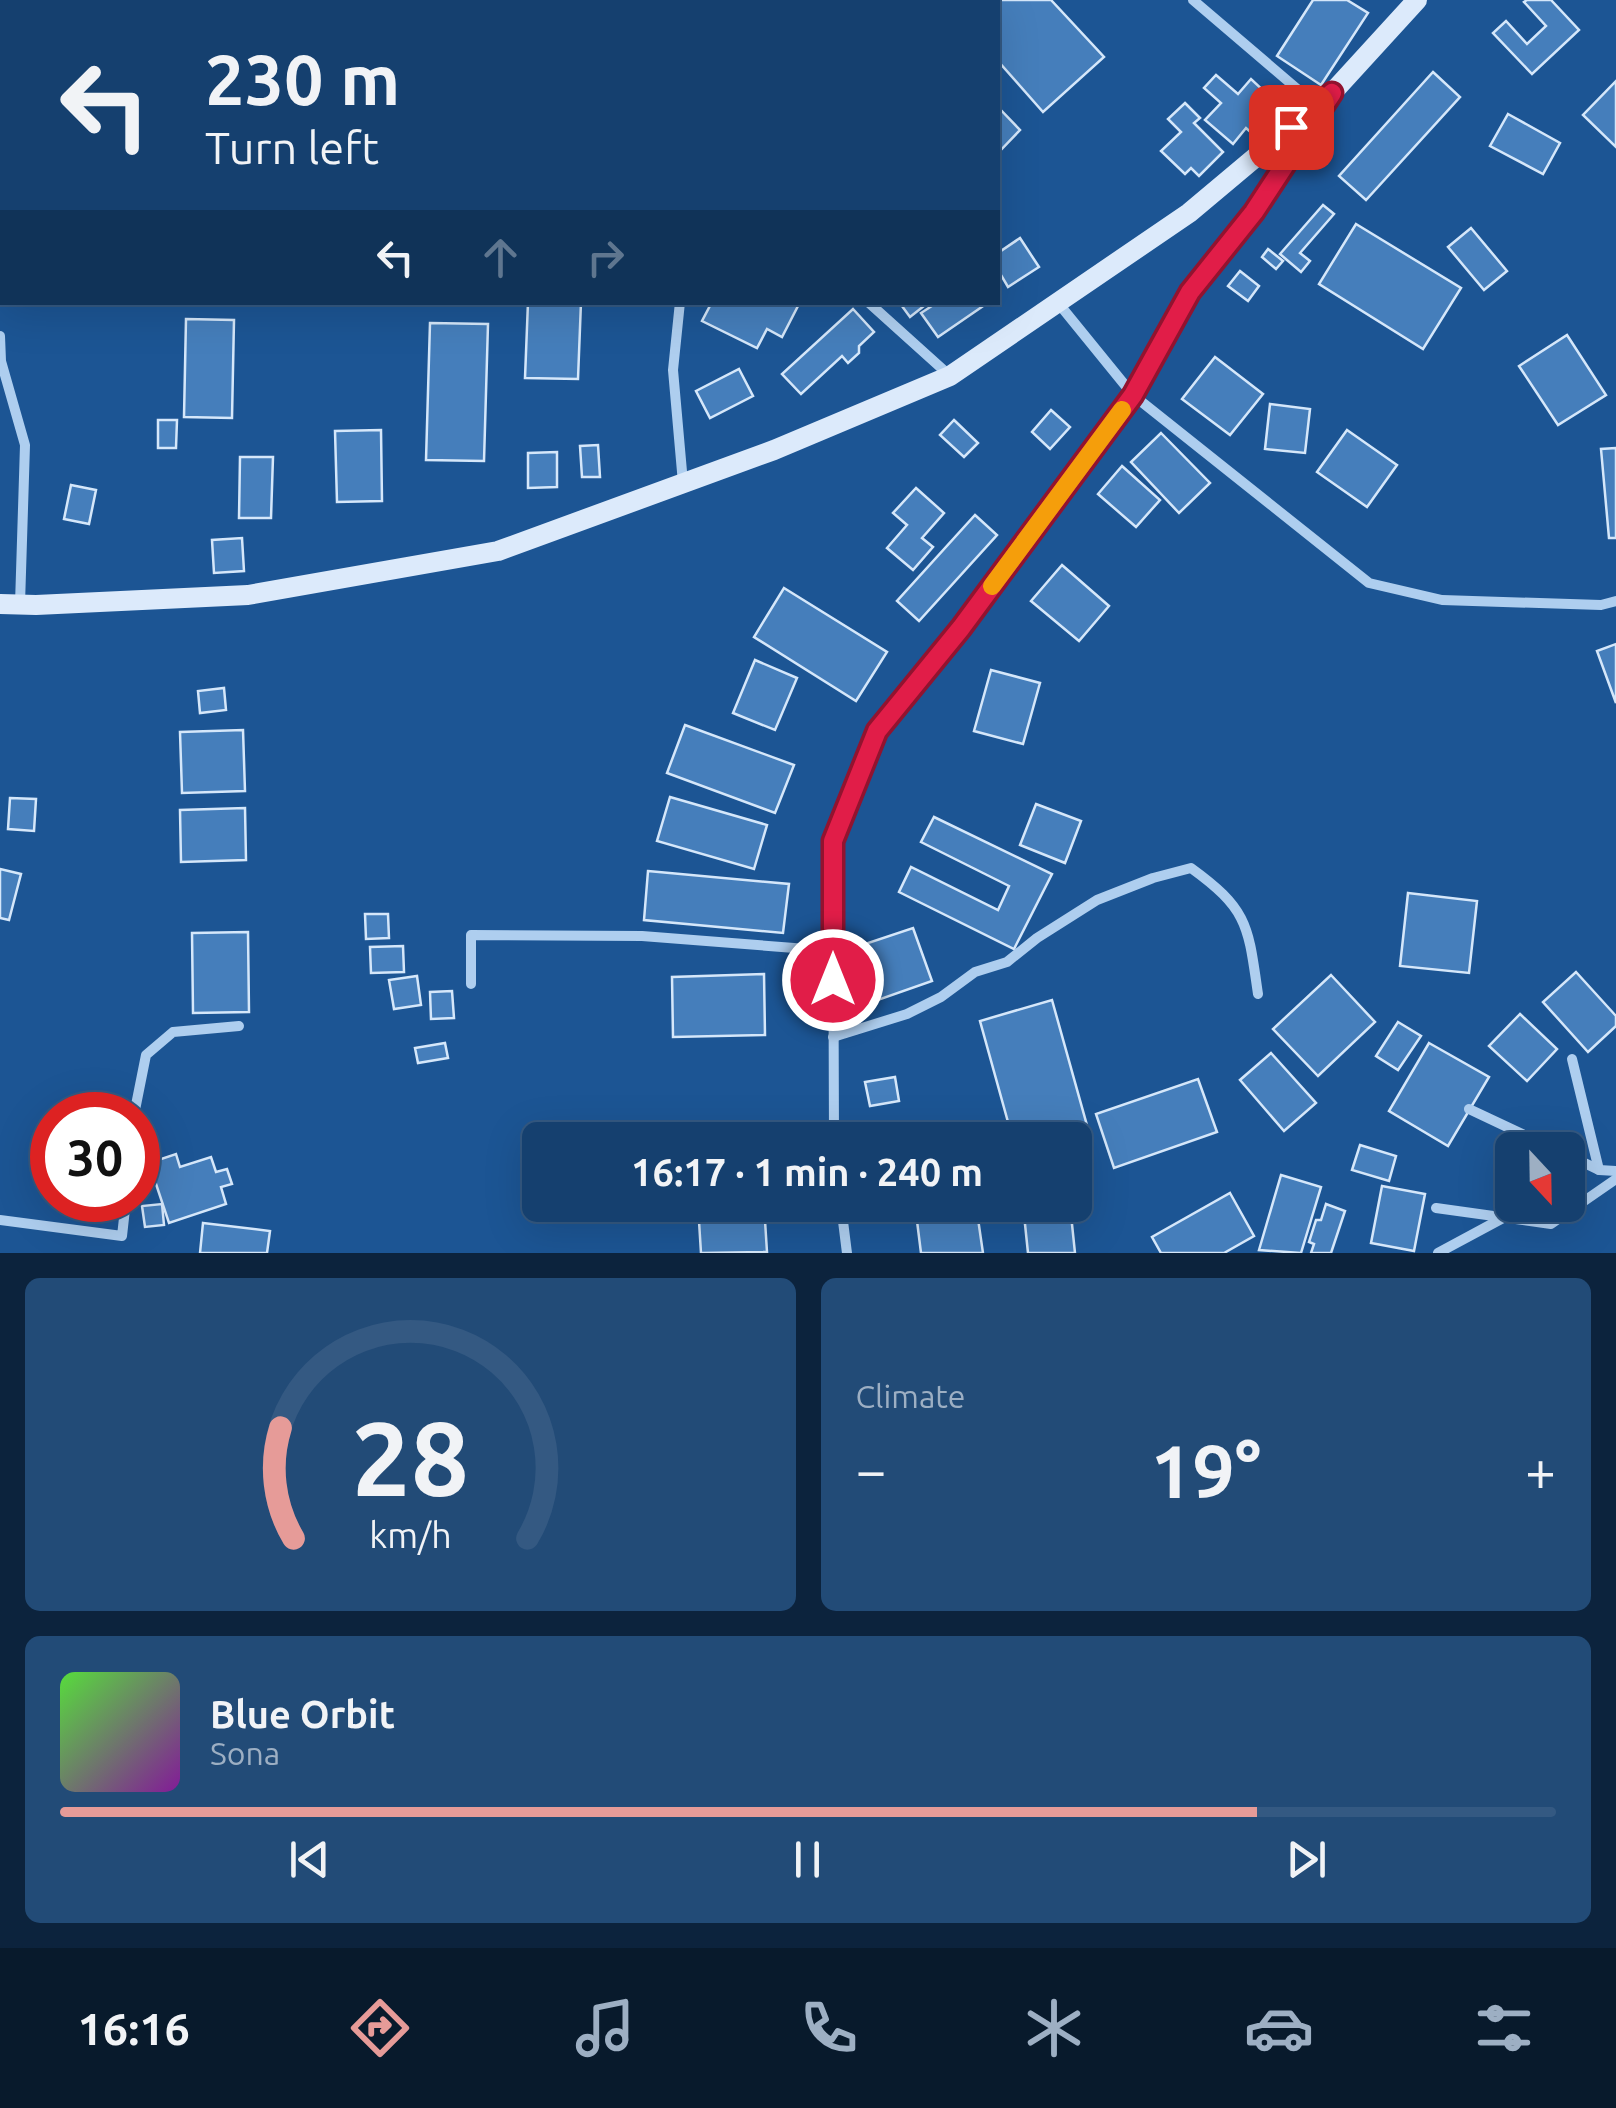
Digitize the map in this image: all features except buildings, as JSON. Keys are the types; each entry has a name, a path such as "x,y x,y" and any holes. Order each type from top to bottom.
{"main road":[{"path":"10,604 248,595 498,551 774,450 950,376 1189,213 1324,99 1418,0"}],"street":[{"path":"834,1122 833,841 877,731 961,628 1133,395 1190,292 1254,212 1324,99 1193,0"},
{"path":"1059,304 1133,395 1369,583 1442,600 1584,604 1616,601"},
{"path":"680,305 672,370 683,484"},
{"path":"871,305 950,376"},
{"path":"0,336 0,361 25,445 10,604"},
{"path":"833,1037 908,1014 941,997 975,972 1007,962 1036,938 1097,900 1191,868 1221,890 1248,926 1258,994"},
{"path":"471,984 471,935 642,936 833,951"},
{"path":"139,1092 146,1055 173,1032 238,1026"},
{"path":"1572,1059 1599,1170"},
{"path":"1470,1109 1518,1132"},
{"path":"1585,1163 1599,1170 1616,1170"},
{"path":"1585,1200 1616,1179"},
{"path":"1436,1208 1495,1216"},
{"path":"0,1220 122,1236 124,1222"},
{"path":"843,1222 847,1253"},
{"path":"1438,1253 1495,1222"}],"slow traffic":[{"path":"992,586 1122,410"}],"route":[{"path":"833,980 833,841 877,731 961,628 1133,395 1190,292 1254,212 1332,93 1291,127"}]}
